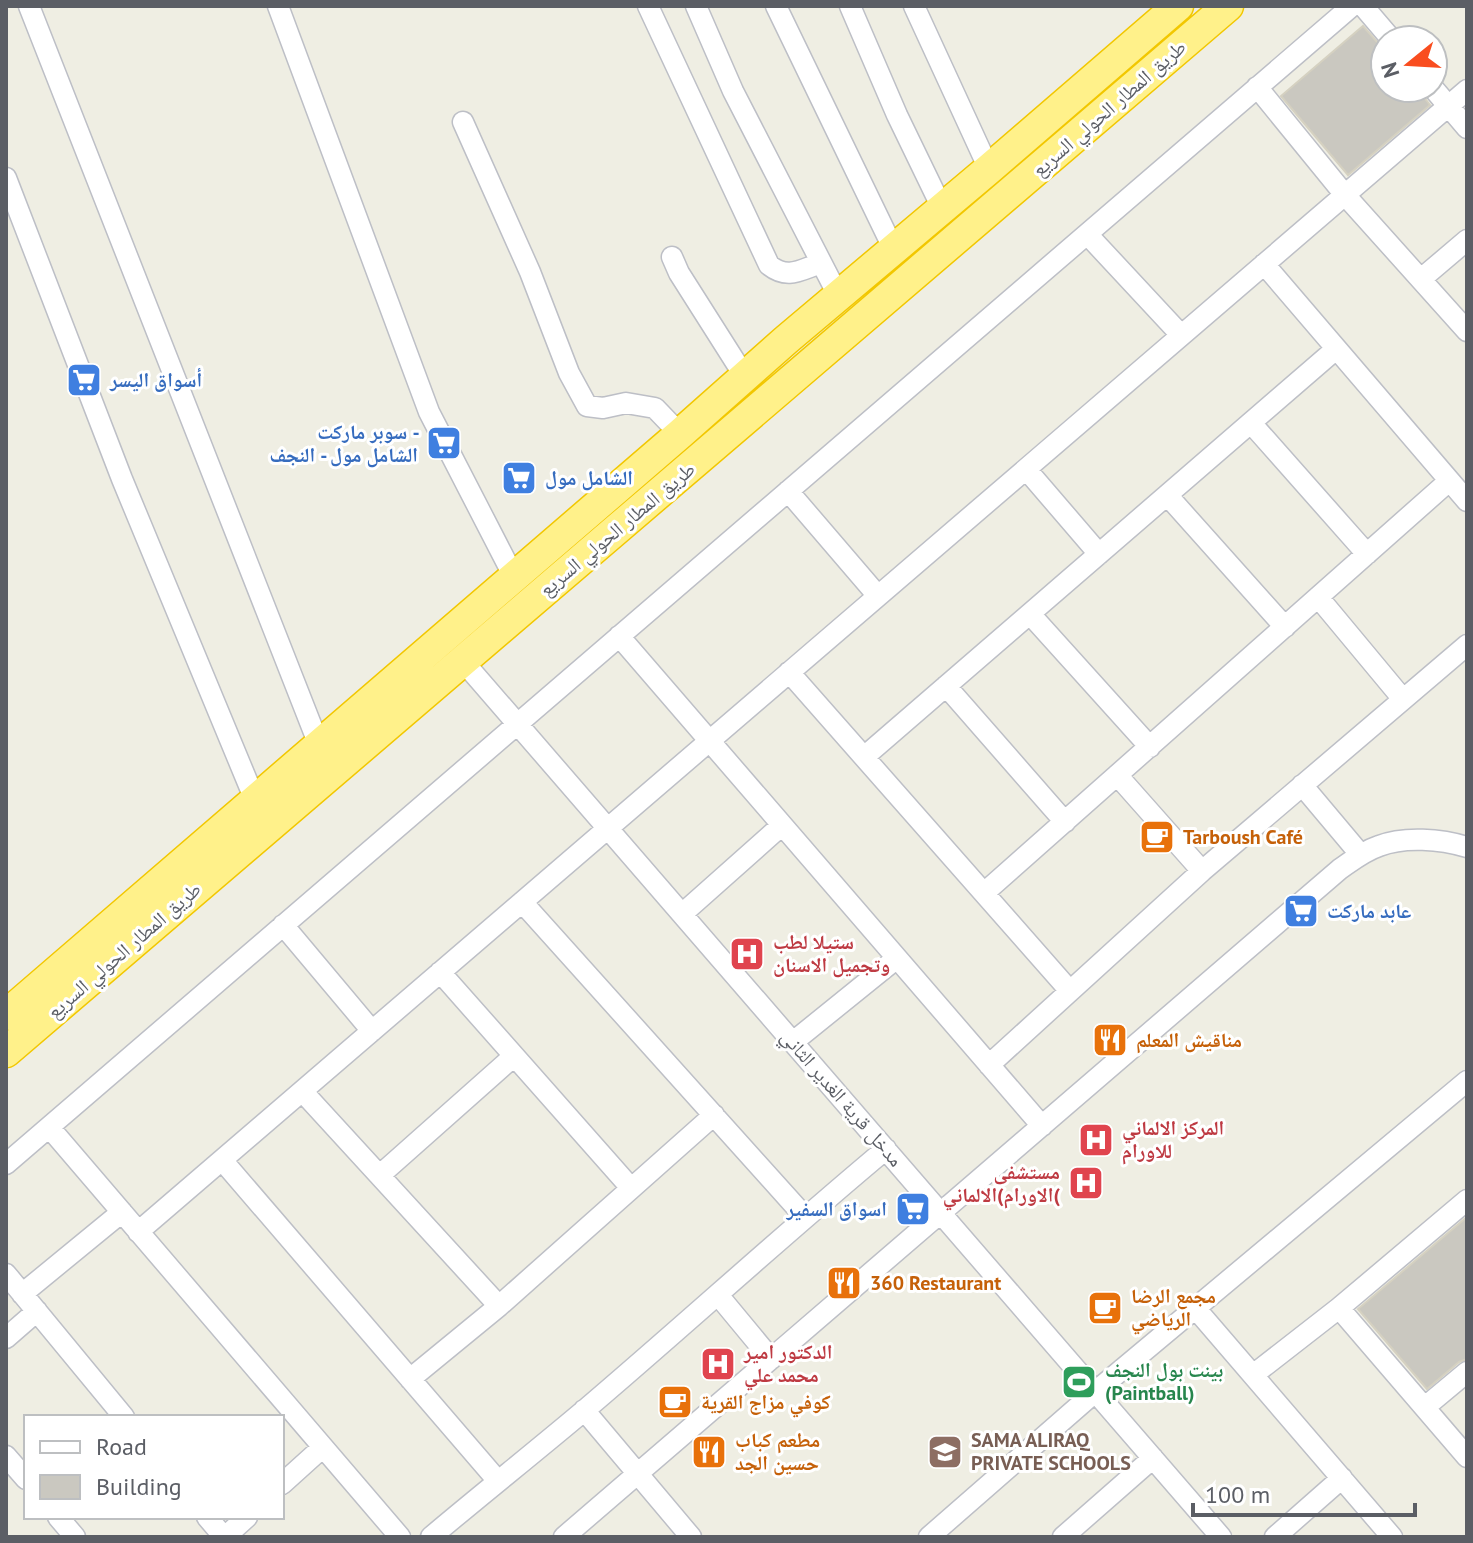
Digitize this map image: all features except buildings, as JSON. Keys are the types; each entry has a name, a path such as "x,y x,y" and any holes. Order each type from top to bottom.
{"highway":[{"name":"طريق المطار الحولي السريع","path":"6,1015 786,340 1178,6"},
{"name":"طريق المطار الحولي السريع","path":"6,1052 1228,6"},
{"path":"786,340 792,357 807,367"},
{"path":"738,382 753,414"}],"street":[{"path":"29,6 319,745"},
{"path":"278,6 429,412 514,577"},
{"path":"648,6 769,265 778,272 789,274 821,263"},
{"path":"696,6 733,91 839,297"},
{"path":"776,6 894,250"},
{"path":"850,6 897,115 942,208"},
{"path":"914,6 989,169"},
{"path":"6,1164 1352,6"},
{"path":"1363,6 1378,24"},
{"path":"1257,87 1345,195 1467,331"},
{"path":"138,1232 1467,90"},
{"path":"1448,106 1467,128"},
{"path":"463,122 530,272 569,373 587,406 603,408 626,403 655,408 680,434"},
{"path":"6,178 122,479 255,800"},
{"path":"1087,234 1181,335"},
{"path":"1421,279 1467,240"},
{"path":"672,257 738,382"},
{"path":"1264,264 1467,501"},
{"path":"864,757 1336,349"},
{"path":"1251,423 1367,554"},
{"path":"1026,469 1099,554"},
{"path":"984,893 1449,481"},
{"path":"788,491 878,596"},
{"path":"1167,495 1285,627"},
{"path":"1318,597 1402,698"},
{"path":"1030,614 1150,747"},
{"path":"619,636 1042,1126"},
{"path":"989,1065 1202,871 1467,645"},
{"name":"مدخل قرية الغدير الثاني","path":"462,660 1221,1537"},
{"path":"789,672 1070,991"},
{"path":"946,686 1065,822"},
{"path":"1117,775 1202,871"},
{"path":"1302,785 1360,854"},
{"path":"682,914 782,825"},
{"path":"564,1537 1340,869 1381,844 1424,840 1467,847"},
{"path":"522,902 805,1217"},
{"path":"283,925 372,1031"},
{"path":"793,1042 897,958"},
{"path":"440,972 631,1188"},
{"path":"380,1175 514,1056"},
{"path":"929,1537 1095,1392 1467,1081"},
{"path":"302,1091 499,1306"},
{"path":"410,1379 499,1306 714,1115"},
{"path":"49,1127 400,1537"},
{"path":"431,1537 584,1410 886,1149"},
{"path":"222,1160 498,1481"},
{"path":"1253,1375 1339,1308 1467,1200"},
{"path":"22,1294 122,1212"},
{"path":"6,1274 122,1415"},
{"path":"718,1295 771,1359"},
{"path":"1339,1308 1467,1457"},
{"path":"1196,1309 1392,1537"},
{"path":"6,1338 37,1311"},
{"path":"1425,1407 1467,1372"},
{"path":"584,1410 691,1537"},
{"path":"284,1482 323,1447"},
{"path":"6,1456 24,1476 6,1488"},
{"path":"1067,1536 1153,1458"},
{"path":"1275,1537 1342,1478"},
{"path":"60,1519 75,1537"},
{"path":"209,1519 224,1537 245,1519"}],"place":[{"name":"أسواق اليسر","path":"84,380"},
{"name":"سوبر ماركت - الشامل مول - النجف","path":"444,443"},
{"name":"الشامل مول","path":"519,478"},
{"name":"Tarboush Café","path":"1157,837"},
{"name":"عابد ماركت","path":"1301,911"},
{"name":"ستيلا لطب وتجميل الاسنان","path":"747,954"},
{"name":"مناقيش المعلم","path":"1110,1040"},
{"name":"المركز الالماني للاورام","path":"1096,1140"},
{"name":"مستشفى الاورام)الالماني(","path":"1086,1183"},
{"name":"اسواق السفير","path":"913,1209"},
{"name":"360 Restaurant","path":"844,1283"},
{"name":"مجمع الرضا الرياضي","path":"1105,1308"},
{"name":"الدكتور امير محمد علي","path":"718,1364"},
{"name":"بينت بول النجف (Paintball)","path":"1079,1382"},
{"name":"كوفي مزاج القرية","path":"675,1402"},
{"name":"مطعم كباب حسين الجد","path":"709,1452"},
{"name":"SAMA ALIRAQ PRIVATE SCHOOLS","path":"945,1452"}]}
